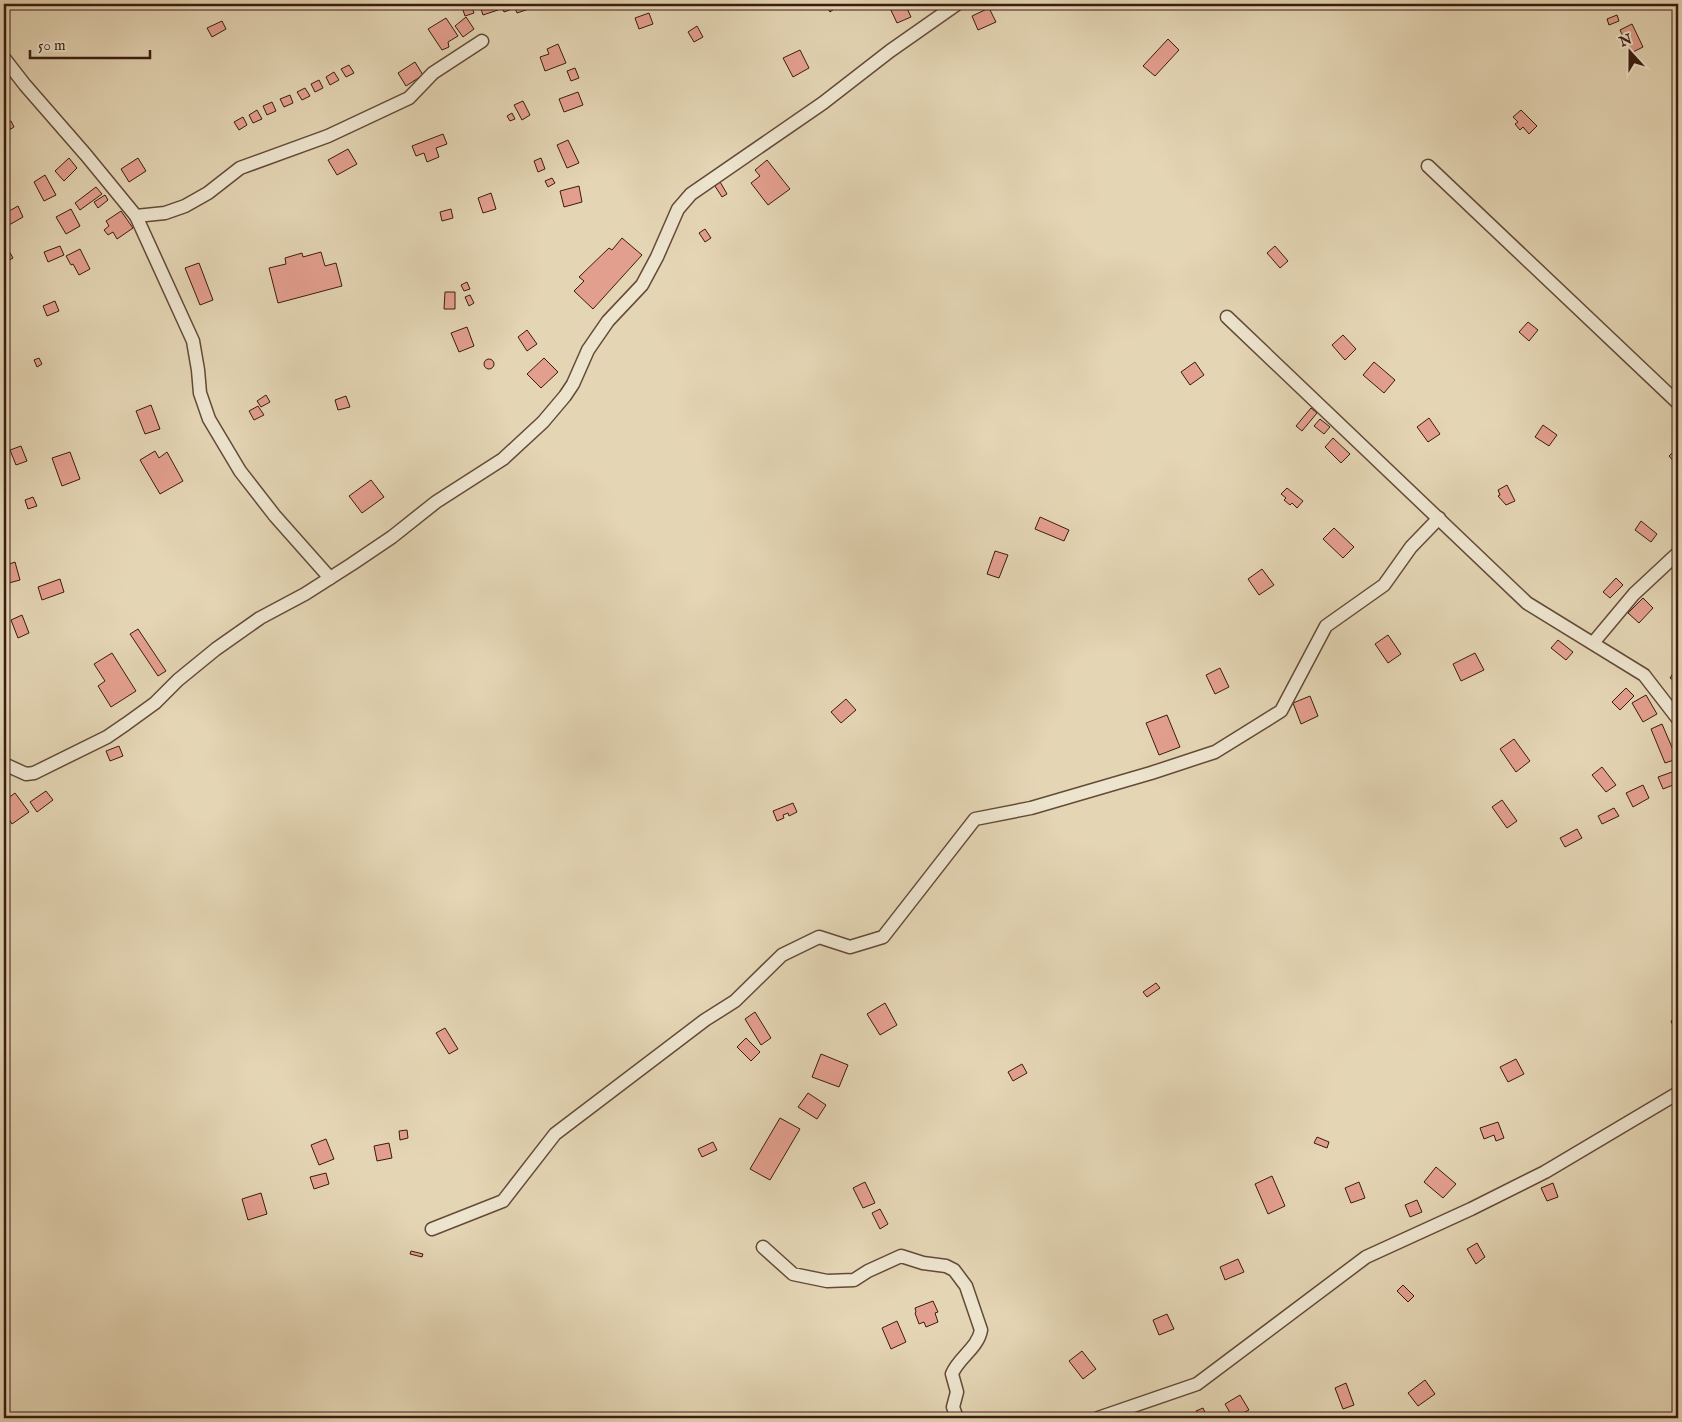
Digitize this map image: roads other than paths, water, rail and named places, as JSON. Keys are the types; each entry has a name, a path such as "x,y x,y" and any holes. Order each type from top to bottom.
{"street":[{"path":"4,764 26,774 34,773 106,738 155,702 178,680 216,649 260,618 330,578 392,537 436,502 503,459 543,422 573,384 588,350 608,322 642,285 657,257 678,209 691,194 823,103 890,50 957,4"},
{"path":"136,216 165,213 186,206 208,193 240,168 328,136 409,98 433,73 482,41"},
{"path":"4,58 136,216 193,341 200,393 209,419 240,471 275,516 330,578"},
{"path":"1428,166 1678,403"},
{"path":"1228,317 1526,603 1644,675 1678,719"},
{"path":"432,1230 503,1201 555,1134 705,1020 736,1001 782,955 819,937 850,947 883,937 975,819 1031,808 1215,752 1281,711 1326,626 1384,585 1411,547 1439,518"},
{"path":"1593,643 1634,594 1678,553"},
{"path":"1098,1418 1197,1384 1366,1257 1471,1209 1545,1172 1678,1093"},
{"path":"762,1247 793,1274 828,1281 854,1280 868,1271 901,1256 923,1263 946,1266 954,1270 966,1286 981,1330 980,1335 952,1374 957,1392 953,1407 957,1418"}]}
